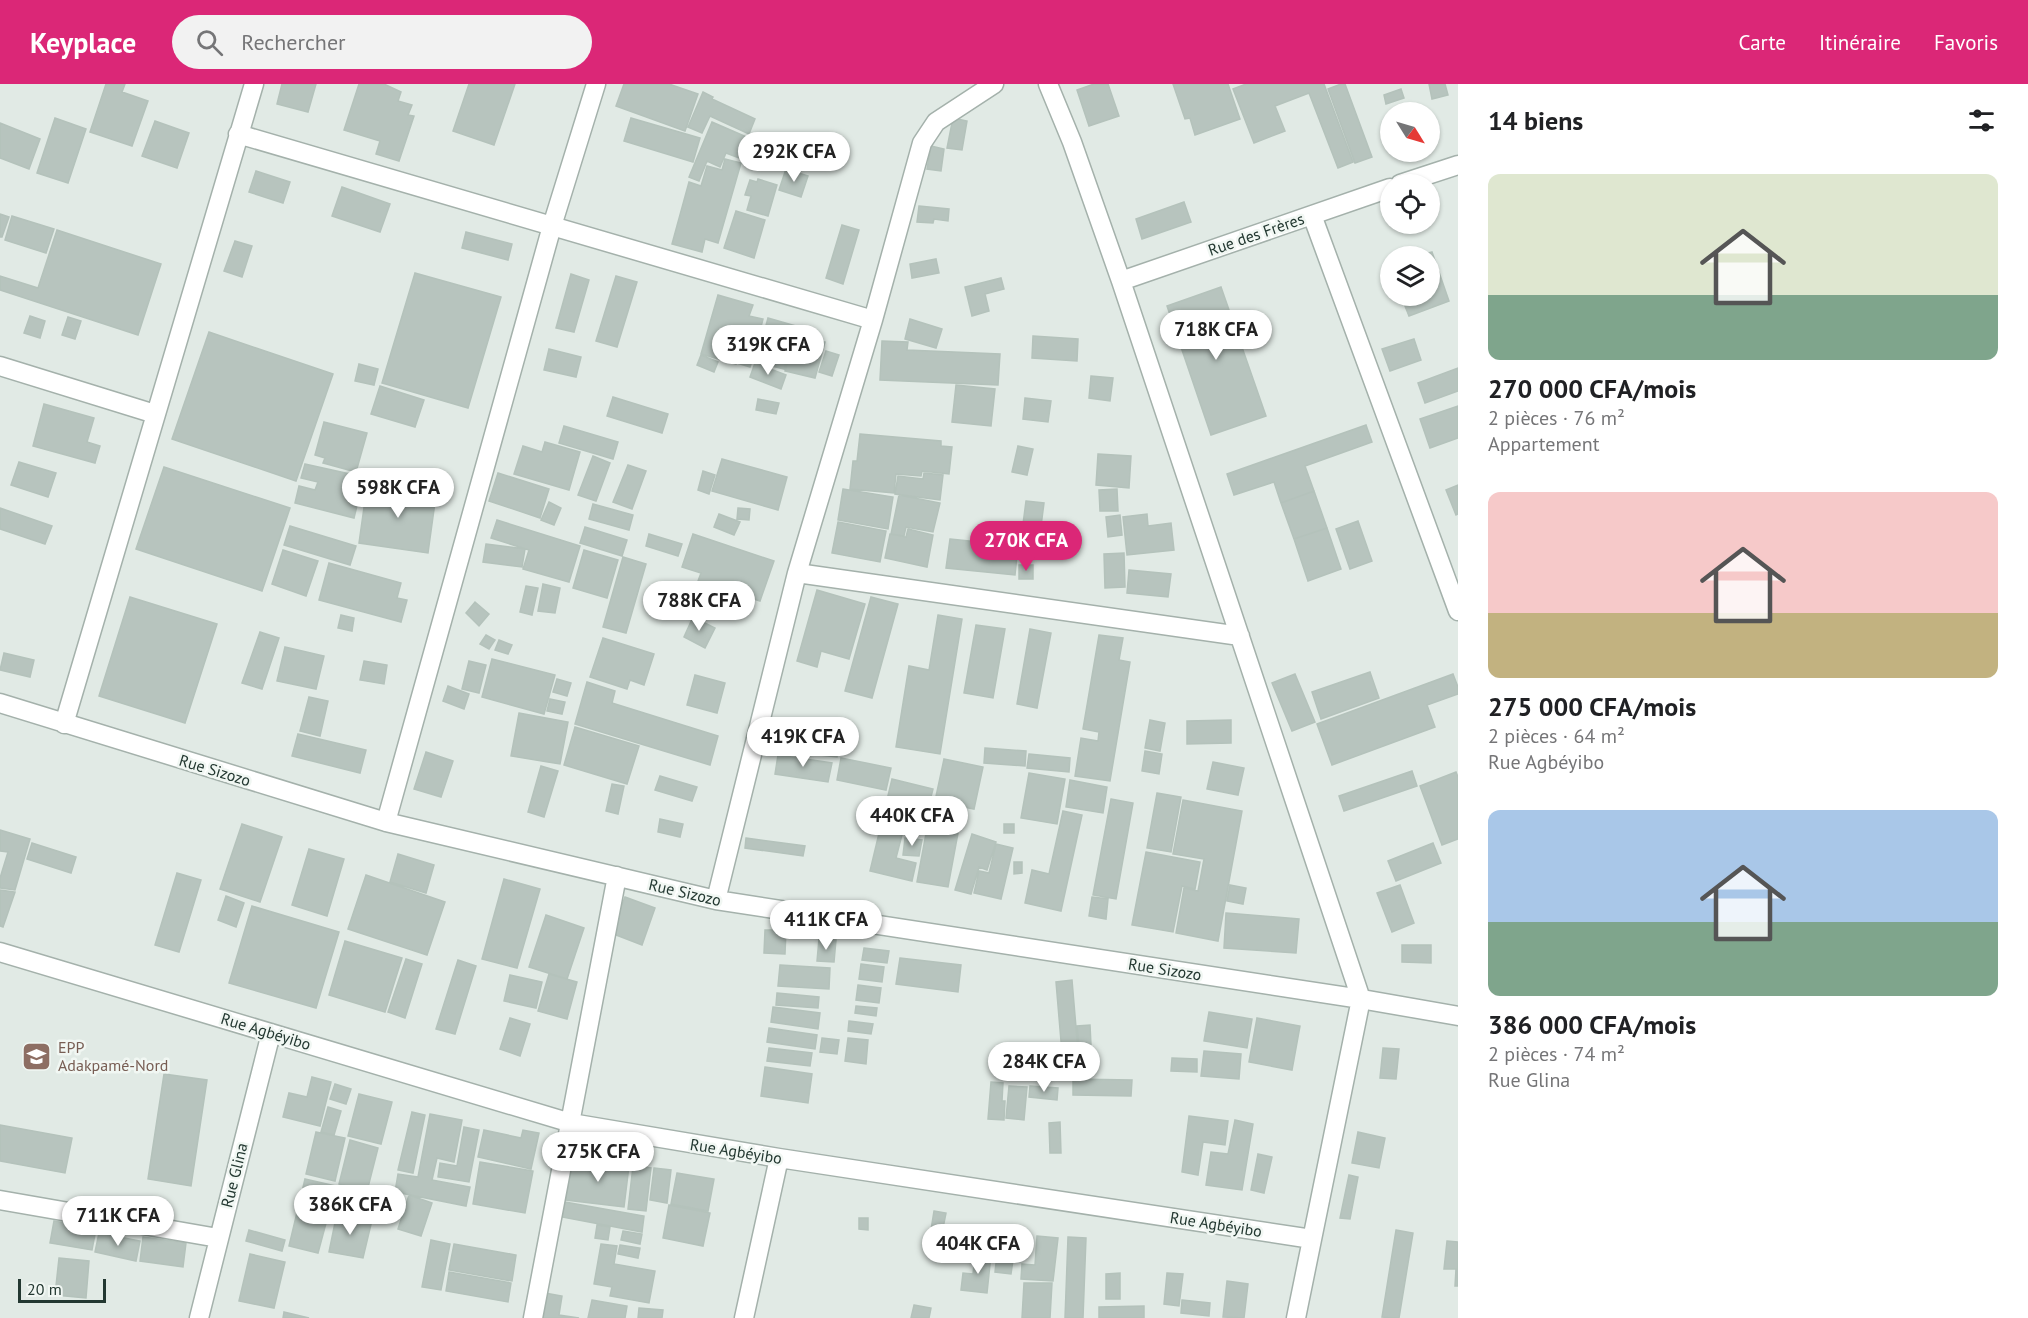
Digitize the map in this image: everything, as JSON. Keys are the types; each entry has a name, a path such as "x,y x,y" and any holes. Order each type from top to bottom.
{"street":[{"path":"64,724 154,414 254,84"},
{"path":"386,822 552,226 596,84"},
{"path":"716,900 797,573 873,320 922,144 936,122 993,84"},
{"path":"1048,84 1121,280 1361,999 1296,1318"},
{"path":"238,134 873,320"},
{"path":"1431,174 1458,165"},
{"name":"Rue des Frères","path":"1121,280 1380,191"},
{"path":"1312,215 1458,611"},
{"path":"0,366 154,414"},
{"path":"797,573 1240,636"},
{"name":"Rue Sizozo","path":"0,703 386,822 716,900 1361,999 1458,1016"},
{"path":"533,1318 616,876"},
{"name":"Rue Agbéyibo","path":"0,952 571,1123 779,1158 1312,1239"},
{"name":"Rue Glina","path":"199,1318 271,1033"},
{"path":"744,1318 779,1158"},
{"path":"0,1200 218,1238"}],"building":[{"path":"106,84 125,84 122,92 148,101 132,146 90,132"},
{"path":"282,84 316,84 308,112 277,104"},
{"path":"359,84 384,84 401,92 398,101 412,105 408,115 414,116 399,161 376,154 380,141 344,130"},
{"path":"469,84 515,84 494,145 453,131"},
{"path":"624,84 669,84 698,94 685,131 616,106"},
{"path":"1094,84 1108,84 1119,116 1089,126 1077,90"},
{"path":"1173,84 1228,84 1240,119 1195,135 1190,118 1185,119"},
{"path":"1246,84 1324,84 1353,162 1338,168 1309,93 1275,106 1285,131 1254,143 1233,89"},
{"path":"1345,84 1372,157 1355,163 1328,89"},
{"path":"1429,84 1445,84 1448,95 1432,99"},
{"path":"1401,89 1404,98 1386,102 1384,95"},
{"path":"703,92 713,97 712,99 755,119 749,134 710,116 702,133 688,127"},
{"path":"55,118 86,129 68,183 37,173"},
{"path":"631,118 700,138 693,162 624,141"},
{"path":"953,118 967,121 962,150 947,148"},
{"path":"155,121 189,133 177,168 142,156"},
{"path":"712,122 751,139 742,159 726,153 720,167 707,161 699,181 689,177"},
{"path":"0,123 40,139 29,169 0,158"},
{"path":"931,146 944,149 941,171 927,169"},
{"path":"725,159 741,163 718,243 705,239 702,252 672,244 689,182 701,186 707,166 722,170"},
{"path":"786,169 808,176 801,197 779,190"},
{"path":"256,171 290,182 283,203 249,192"},
{"path":"758,179 777,185 768,216 747,210 751,196 745,195 750,180 757,182"},
{"path":"342,187 390,204 380,232 332,216"},
{"path":"1184,202 1191,222 1142,239 1136,219"},
{"path":"919,206 949,209 948,221 934,219 933,223 917,222"},
{"path":"736,211 765,220 754,258 724,248"},
{"path":"0,214 9,217 2,237 0,237"},
{"path":"12,216 54,229 46,253 5,240"},
{"path":"842,225 859,230 843,284 826,278"},
{"path":"57,230 161,264 138,335 0,290 0,276 38,288"},
{"path":"466,232 512,244 508,260 462,248"},
{"path":"235,241 252,246 242,277 224,271"},
{"path":"936,259 939,273 912,278 910,264"},
{"path":"415,273 501,297 468,408 382,383"},
{"path":"571,274 589,280 574,332 556,328"},
{"path":"1440,275 1449,301 1440,304"},
{"path":"616,276 637,282 617,347 596,341"},
{"path":"1001,278 1004,289 985,294 989,311 972,316 965,287"},
{"path":"1221,287 1266,416 1211,435 1167,306"},
{"path":"718,295 753,305 749,316 763,319 756,346 742,342 736,364 701,354"},
{"path":"1405,306 1436,306 1409,316"},
{"path":"30,316 45,321 40,338 24,333"},
{"path":"68,317 81,321 75,339 62,335"},
{"path":"768,318 796,326 784,369 756,362"},
{"path":"910,319 942,329 936,348 905,339"},
{"path":"209,332 333,374 296,481 172,439"},
{"path":"795,335 825,342 815,378 785,371"},
{"path":"1033,336 1078,339 1077,361 1032,358"},
{"path":"1414,339 1421,360 1390,371 1382,349"},
{"path":"882,341 908,342 907,350 1000,354 998,385 880,380"},
{"path":"744,344 756,348 750,367 737,363"},
{"path":"549,349 581,357 576,377 544,370"},
{"path":"826,351 839,355 832,376 819,372"},
{"path":"701,355 718,362 714,372 697,365"},
{"path":"755,363 786,375 781,389 750,377"},
{"path":"359,364 378,369 374,385 355,381"},
{"path":"1458,368 1458,391 1425,403 1418,383"},
{"path":"1091,376 1113,378 1110,401 1089,398"},
{"path":"956,385 995,389 991,426 952,422"},
{"path":"380,386 424,400 415,427 371,414"},
{"path":"613,397 668,414 662,433 607,416"},
{"path":"1025,398 1051,401 1048,422 1023,419"},
{"path":"758,399 779,403 776,414 756,410"},
{"path":"44,404 94,418 87,442 100,446 95,463 33,446"},
{"path":"1458,406 1458,438 1430,448 1420,419"},
{"path":"324,422 367,433 356,472 323,463 325,458 315,455"},
{"path":"1366,425 1372,442 1305,466 1314,491 1281,503 1274,482 1234,495 1227,474"},
{"path":"564,426 618,442 613,459 559,443"},
{"path":"860,434 941,441 941,446 952,447 949,474 922,471 921,476 896,474 894,493 850,489 853,461 857,461"},
{"path":"545,442 580,452 569,490 514,474 523,446 542,452"},
{"path":"1018,446 1033,449 1027,475 1012,472"},
{"path":"1098,454 1131,456 1129,488 1096,485"},
{"path":"593,456 610,463 596,501 578,495"},
{"path":"722,459 787,477 778,510 712,491"},
{"path":"19,462 56,473 48,497 11,485"},
{"path":"305,464 364,477 354,518 295,503 299,486 315,490 318,482 301,478"},
{"path":"628,465 646,471 632,509 613,502"},
{"path":"164,467 290,508 262,591 136,549"},
{"path":"703,471 715,475 709,494 698,490"},
{"path":"498,473 549,489 540,518 489,501"},
{"path":"924,473 943,475 940,500 895,494 898,476 923,479"},
{"path":"1458,485 1458,514 1456,515 1446,490"},
{"path":"367,486 436,495 428,553 359,543"},
{"path":"843,489 893,497 888,529 838,520"},
{"path":"1117,489 1118,511 1100,511 1099,490"},
{"path":"1314,491 1327,528 1294,539 1281,503"},
{"path":"899,495 940,503 933,532 906,527 904,536 891,534"},
{"path":"1026,501 1044,503 1041,526 1023,524"},
{"path":"549,502 561,508 554,525 541,520"},
{"path":"593,504 633,515 629,530 589,519"},
{"path":"0,508 52,526 45,544 0,529"},
{"path":"738,508 750,509 749,520 737,519"},
{"path":"719,514 740,522 734,535 714,527"},
{"path":"1147,514 1148,526 1171,523 1174,550 1127,555 1123,517"},
{"path":"1120,515 1122,535 1108,537 1106,517"},
{"path":"497,520 580,546 569,582 523,569 529,550 491,538"},
{"path":"1358,521 1372,561 1350,569 1336,529"},
{"path":"838,522 886,531 880,562 832,553"},
{"path":"290,526 356,546 350,565 284,545"},
{"path":"585,527 627,540 622,556 580,543"},
{"path":"1327,528 1341,569 1308,581 1294,539"},
{"path":"908,529 933,535 927,567 885,558 890,534 906,537"},
{"path":"649,534 682,544 678,556 646,546"},
{"path":"693,534 774,561 760,601 698,581 701,573 682,567"},
{"path":"950,539 1018,546 1015,575 946,568"},
{"path":"486,544 525,549 522,567 483,562"},
{"path":"283,550 318,561 306,596 272,584"},
{"path":"584,550 618,560 607,598 573,588"},
{"path":"1124,553 1125,587 1105,588 1104,554"},
{"path":"623,557 646,564 626,633 603,627"},
{"path":"329,563 401,583 397,598 407,600 401,622 319,600"},
{"path":"1019,565 1033,565 1033,579 1019,579"},
{"path":"1129,570 1171,574 1168,597 1127,593"},
{"path":"543,584 560,588 555,613 538,611"},
{"path":"526,586 538,588 532,615 520,612"},
{"path":"817,590 865,604 849,659 821,651 817,667 797,661"},
{"path":"130,597 217,624 185,723 99,696"},
{"path":"871,597 898,604 872,698 845,691"},
{"path":"475,602 489,614 479,626 466,613"},
{"path":"341,615 354,618 352,631 338,628"},
{"path":"938,615 962,619 940,754 896,747 909,666 929,670"},
{"path":"693,617 715,628 705,648 684,637"},
{"path":"976,625 1005,629 993,698 964,693"},
{"path":"1030,629 1051,633 1037,708 1017,704"},
{"path":"260,632 279,638 262,689 242,683"},
{"path":"486,635 495,640 489,649 480,644"},
{"path":"1099,635 1123,638 1119,660 1130,662 1110,781 1075,776 1081,738 1098,741 1099,732 1083,729"},
{"path":"603,638 654,654 644,685 630,680 627,689 590,677"},
{"path":"499,640 512,645 508,654 495,650"},
{"path":"285,647 324,656 316,689 277,681"},
{"path":"4,653 34,660 30,677 0,670"},
{"path":"492,659 555,675 544,714 482,697"},
{"path":"364,661 387,665 384,684 360,680"},
{"path":"469,661 486,665 479,693 462,689"},
{"path":"1370,672 1379,698 1321,719 1312,692"},
{"path":"1295,674 1315,722 1292,731 1272,683"},
{"path":"1453,674 1458,694 1427,705 1435,727 1332,765 1317,724"},
{"path":"695,675 725,683 717,713 687,705"},
{"path":"557,679 571,683 567,696 553,692"},
{"path":"587,682 615,691 612,703 718,736 710,765 575,724"},
{"path":"448,686 469,694 464,709 443,701"},
{"path":"309,697 328,701 320,736 300,731"},
{"path":"550,699 565,702 562,714 547,711"},
{"path":"519,713 568,722 560,764 511,756"},
{"path":"1150,720 1165,723 1160,751 1145,748"},
{"path":"1231,720 1231,743 1187,744 1187,721"},
{"path":"575,727 639,746 627,784 564,765"},
{"path":"777,730 839,737 837,757 775,750"},
{"path":"298,734 366,750 360,773 292,756"},
{"path":"985,748 1026,751 1025,766 984,763"},
{"path":"1145,751 1162,754 1159,774 1142,771"},
{"path":"426,752 453,761 441,797 414,789"},
{"path":"1029,754 1070,758 1069,772 1027,768"},
{"path":"778,755 832,763 828,782 775,774"},
{"path":"841,758 891,768 886,790 837,780"},
{"path":"944,759 983,767 974,809 935,801"},
{"path":"1213,762 1244,768 1238,795 1207,789"},
{"path":"541,766 558,771 544,817 528,812"},
{"path":"1412,771 1417,786 1344,811 1339,796"},
{"path":"1456,772 1458,777 1458,839 1442,845 1420,786"},
{"path":"1029,773 1065,779 1057,824 1021,818"},
{"path":"660,776 697,787 692,801 655,790"},
{"path":"892,779 933,789 922,831 904,827 896,858 916,863 912,881 870,871"},
{"path":"1070,780 1107,787 1103,813 1066,807"},
{"path":"612,784 624,786 618,814 606,811"},
{"path":"1157,793 1181,797 1171,852 1147,848"},
{"path":"1111,799 1133,803 1116,899 1093,895"},
{"path":"1183,800 1242,811 1218,941 1176,933 1184,888 1198,891 1204,859 1173,854"},
{"path":"1063,811 1082,815 1061,911 1025,903 1032,870 1049,874"},
{"path":"660,819 683,824 680,837 658,832"},
{"path":"242,824 282,837 260,902 220,889"},
{"path":"1004,824 1014,824 1014,833 1004,833"},
{"path":"927,828 958,833 948,887 917,882"},
{"path":"0,830 30,839 15,890 0,888 0,878 8,852 0,851"},
{"path":"972,834 996,842 987,870 979,867 971,894 955,890"},
{"path":"746,838 805,846 803,856 745,848"},
{"path":"905,838 922,840 919,856 903,855"},
{"path":"32,843 76,857 71,873 27,859"},
{"path":"1433,843 1441,863 1396,881 1388,861"},
{"path":"996,844 1013,848 1001,899 974,893 979,871 989,873"},
{"path":"309,849 344,859 327,916 292,905"},
{"path":"1146,852 1200,862 1195,889 1182,886 1173,932 1132,925"},
{"path":"398,854 434,865 426,893 390,882"},
{"path":"1014,862 1022,862 1022,873 1014,874"},
{"path":"177,873 201,880 179,952 155,945"},
{"path":"366,875 445,902 427,955 348,929"},
{"path":"504,879 540,889 517,968 482,959"},
{"path":"1230,885 1246,888 1243,904 1227,901"},
{"path":"1400,885 1414,923 1392,932 1377,893"},
{"path":"0,890 15,892 3,927 0,926"},
{"path":"226,896 244,903 236,927 218,920"},
{"path":"625,897 655,908 642,945 611,933"},
{"path":"1092,897 1108,899 1106,919 1089,916"},
{"path":"252,906 339,932 316,1008 229,983"},
{"path":"1226,913 1299,919 1296,953 1224,948"},
{"path":"546,915 584,928 567,979 529,967"},
{"path":"765,930 786,930 785,954 764,953"},
{"path":"819,939 836,940 834,962 817,961"},
{"path":"345,941 402,958 385,1012 329,995"},
{"path":"1402,945 1431,945 1431,963 1402,962"},
{"path":"864,948 889,951 887,963 862,960"},
{"path":"900,958 961,965 958,992 896,984"},
{"path":"406,959 422,964 405,1018 388,1012"},
{"path":"458,960 476,966 455,1034 436,1029"},
{"path":"861,964 884,967 882,982 859,979"},
{"path":"780,965 830,968 829,989 778,986"},
{"path":"549,974 577,982 567,1019 538,1011"},
{"path":"510,975 542,982 536,1008 504,1001"},
{"path":"1072,980 1078,1051 1062,1053 1056,982"},
{"path":"858,985 881,988 879,1003 856,1000"},
{"path":"777,993 819,997 818,1008 776,1005"},
{"path":"856,1006 877,1008 876,1016 855,1013"},
{"path":"773,1007 820,1013 818,1029 771,1022"},
{"path":"1209,1012 1252,1019 1247,1048 1204,1041"},
{"path":"510,1018 530,1024 520,1056 500,1049"},
{"path":"1257,1018 1300,1026 1292,1070 1249,1062"},
{"path":"849,1021 873,1024 871,1034 848,1031"},
{"path":"1090,1025 1091,1045 1079,1046 1077,1026"},
{"path":"769,1028 817,1035 815,1049 767,1042"},
{"path":"822,1038 839,1040 837,1054 820,1052"},
{"path":"848,1038 868,1040 866,1064 845,1061"},
{"path":"769,1048 812,1053 810,1066 767,1061"},
{"path":"1383,1048 1399,1049 1396,1079 1380,1078"},
{"path":"1204,1051 1241,1054 1239,1079 1201,1076"},
{"path":"1172,1058 1197,1059 1197,1072 1171,1071"},
{"path":"765,1067 812,1074 808,1103 761,1096"},
{"path":"164,1074 207,1080 191,1186 148,1179"},
{"path":"312,1077 331,1082 320,1126 283,1117 289,1093 307,1097"},
{"path":"1073,1079 1132,1080 1131,1096 1073,1095"},
{"path":"991,1082 1003,1083 1004,1120 988,1119"},
{"path":"335,1084 351,1089 346,1104 330,1099"},
{"path":"1009,1086 1027,1087 1024,1120 1006,1118"},
{"path":"1030,1086 1058,1088 1057,1100 1029,1097"},
{"path":"359,1094 392,1102 381,1144 348,1136"},
{"path":"328,1107 341,1111 334,1135 321,1132"},
{"path":"412,1112 425,1115 413,1173 398,1170"},
{"path":"430,1114 462,1120 454,1162 437,1158 432,1180 470,1187 466,1206 395,1192 398,1174 418,1177"},
{"path":"1189,1116 1228,1121 1225,1145 1203,1142 1198,1175 1182,1172"},
{"path":"1235,1120 1253,1124 1242,1190 1206,1185 1211,1152 1228,1154"},
{"path":"1060,1122 1061,1153 1050,1153 1049,1123"},
{"path":"0,1125 72,1138 65,1173 0,1161"},
{"path":"464,1127 479,1130 469,1182 438,1177 440,1163 457,1166"},
{"path":"484,1130 521,1138 523,1130 539,1133 531,1169 478,1157"},
{"path":"316,1132 345,1138 335,1181 306,1174"},
{"path":"1358,1132 1385,1138 1379,1168 1352,1163"},
{"path":"350,1140 378,1148 363,1207 350,1203 354,1188 339,1184"},
{"path":"1258,1154 1272,1157 1264,1193 1251,1190"},
{"path":"571,1159 629,1166 624,1207 566,1200"},
{"path":"480,1162 533,1171 525,1213 473,1204"},
{"path":"633,1166 651,1168 646,1211 628,1209"},
{"path":"654,1168 671,1170 667,1203 650,1200"},
{"path":"677,1173 714,1179 708,1211 671,1204"},
{"path":"1349,1175 1358,1177 1350,1219 1340,1218"},
{"path":"305,1179 336,1186 318,1253 289,1246"},
{"path":"409,1195 432,1203 421,1236 398,1229"},
{"path":"565,1202 644,1216 642,1232 562,1217"},
{"path":"669,1205 710,1213 703,1246 663,1238"},
{"path":"934,1211 946,1213 941,1238 930,1236"},
{"path":"337,1213 372,1220 363,1258 329,1252"},
{"path":"859,1218 868,1218 868,1230 859,1229"},
{"path":"54,1221 96,1229 92,1250 50,1243"},
{"path":"597,1225 610,1227 608,1240 595,1238"},
{"path":"249,1230 285,1240 282,1251 246,1241"},
{"path":"1396,1230 1413,1233 1399,1318 1391,1318 1382,1317"},
{"path":"623,1231 642,1234 640,1244 621,1240"},
{"path":"99,1233 140,1241 136,1261 95,1252"},
{"path":"1037,1236 1058,1238 1053,1281 1021,1279 1022,1264 1035,1265"},
{"path":"143,1237 186,1243 183,1267 140,1261"},
{"path":"999,1237 1016,1239 1011,1274 995,1272"},
{"path":"1068,1237 1086,1238 1083,1318 1065,1318"},
{"path":"431,1240 450,1244 441,1290 422,1287"},
{"path":"1447,1241 1458,1242 1458,1286 1455,1286 1456,1269 1444,1269"},
{"path":"454,1244 516,1255 512,1281 449,1270"},
{"path":"601,1244 617,1246 614,1264 655,1271 649,1303 610,1296 612,1287 594,1284"},
{"path":"620,1245 640,1248 638,1258 618,1254"},
{"path":"250,1254 285,1262 274,1308 239,1301"},
{"path":"975,1254 991,1255 987,1293 961,1290 963,1273 973,1274"},
{"path":"59,1258 89,1261 86,1298 55,1295"},
{"path":"449,1272 511,1283 508,1302 446,1291"},
{"path":"1120,1273 1120,1299 1106,1299 1106,1274"},
{"path":"1167,1273 1183,1274 1179,1306 1164,1304"},
{"path":"1227,1281 1248,1284 1244,1318 1223,1317"},
{"path":"1024,1283 1052,1283 1050,1318 1022,1318"},
{"path":"545,1293 562,1296 559,1315 579,1318 540,1318"},
{"path":"592,1300 627,1306 625,1318 588,1318"},
{"path":"1182,1300 1210,1303 1209,1316 1181,1313"},
{"path":"914,1305 931,1308 929,1318 911,1318"},
{"path":"1144,1306 1144,1318 1099,1318 1099,1307"},
{"path":"639,1308 663,1310 662,1318 638,1318"},
{"path":"284,1312 309,1318 283,1318"}],"place":[{"name":"EPP Adakpamé-Nord","path":"37,1056"}]}
